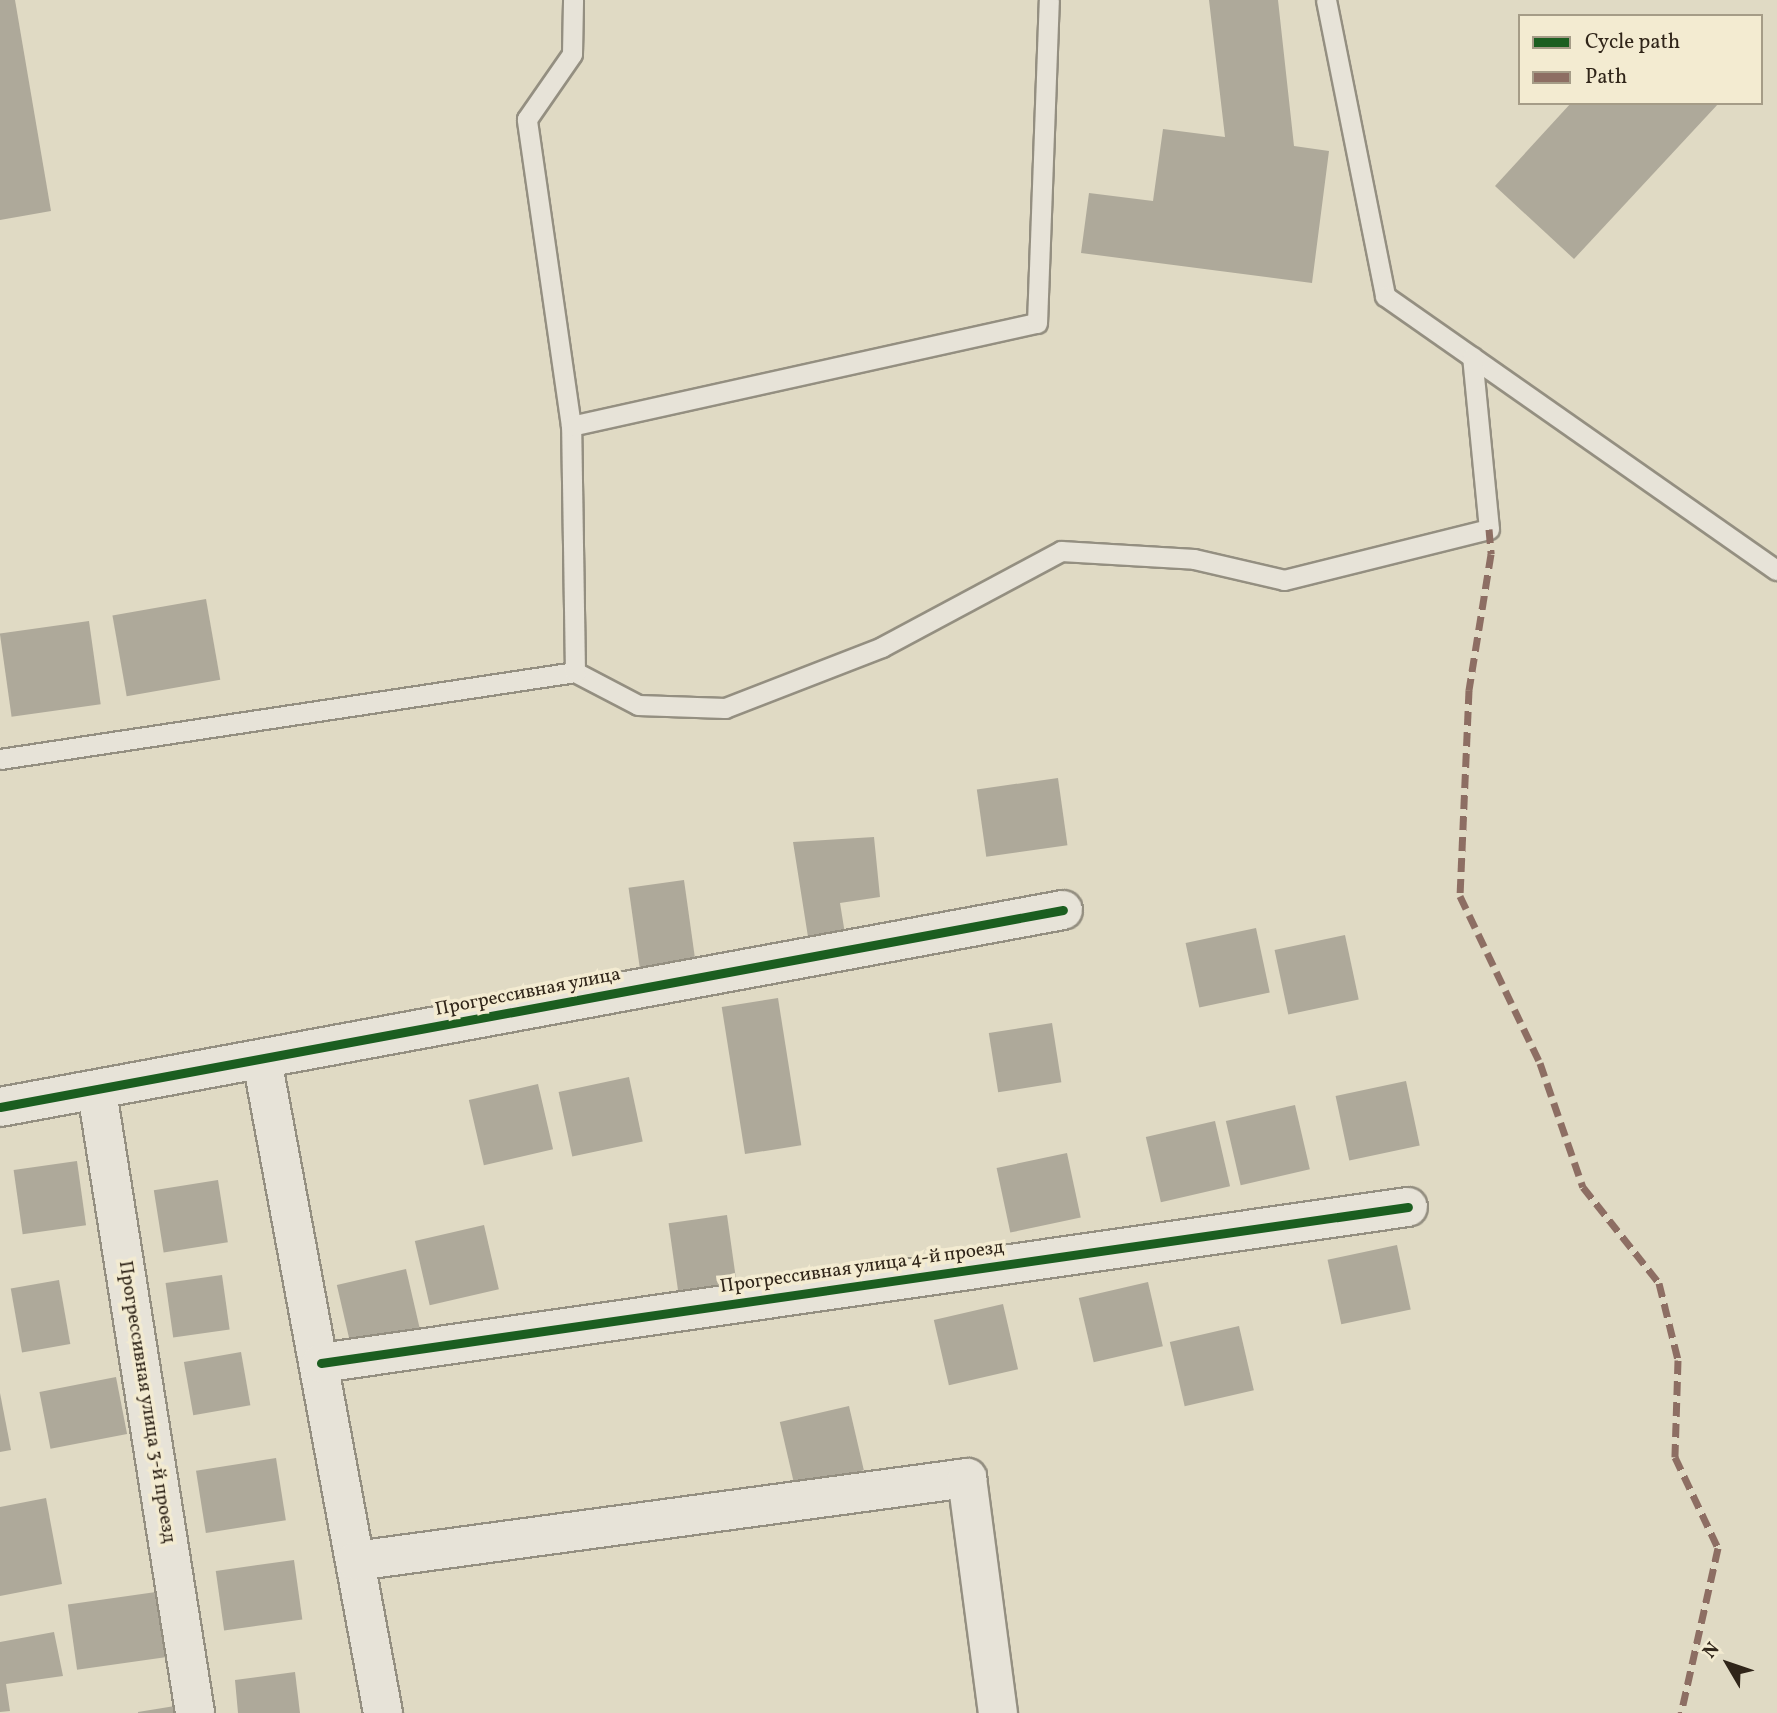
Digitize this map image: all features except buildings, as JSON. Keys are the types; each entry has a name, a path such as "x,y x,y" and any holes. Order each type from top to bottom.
{"street":[{"name":"Прогрессивная улица","path":"0,1107 97,1092 1063,910"},
{"path":"262,1060 321,1363 383,1713"},
{"name":"Прогрессивная улица 3-й проезд","path":"97,1092 195,1713"},
{"name":"Прогрессивная улица 4-й проезд","path":"321,1363 1408,1207"},
{"path":"356,1561 967,1478 998,1713"}],"lane":[{"path":"573,0 572,54 527,119 571,426 575,672"},
{"path":"571,426 1037,323 1049,0"},
{"path":"1326,0 1385,296 1777,570"},
{"path":"0,759 575,672 638,705 725,708 882,647 1061,551 1194,559 1284,580 1489,529 1472,357"}],"marked path":[{"path":"1489,529 1491,554 1469,690 1460,896 1540,1063 1583,1187 1659,1283 1678,1360 1675,1457 1718,1548 1681,1713"}],"cycle path":[{"path":"0,1107 1063,910"},
{"path":"321,1363 1408,1207"}]}
